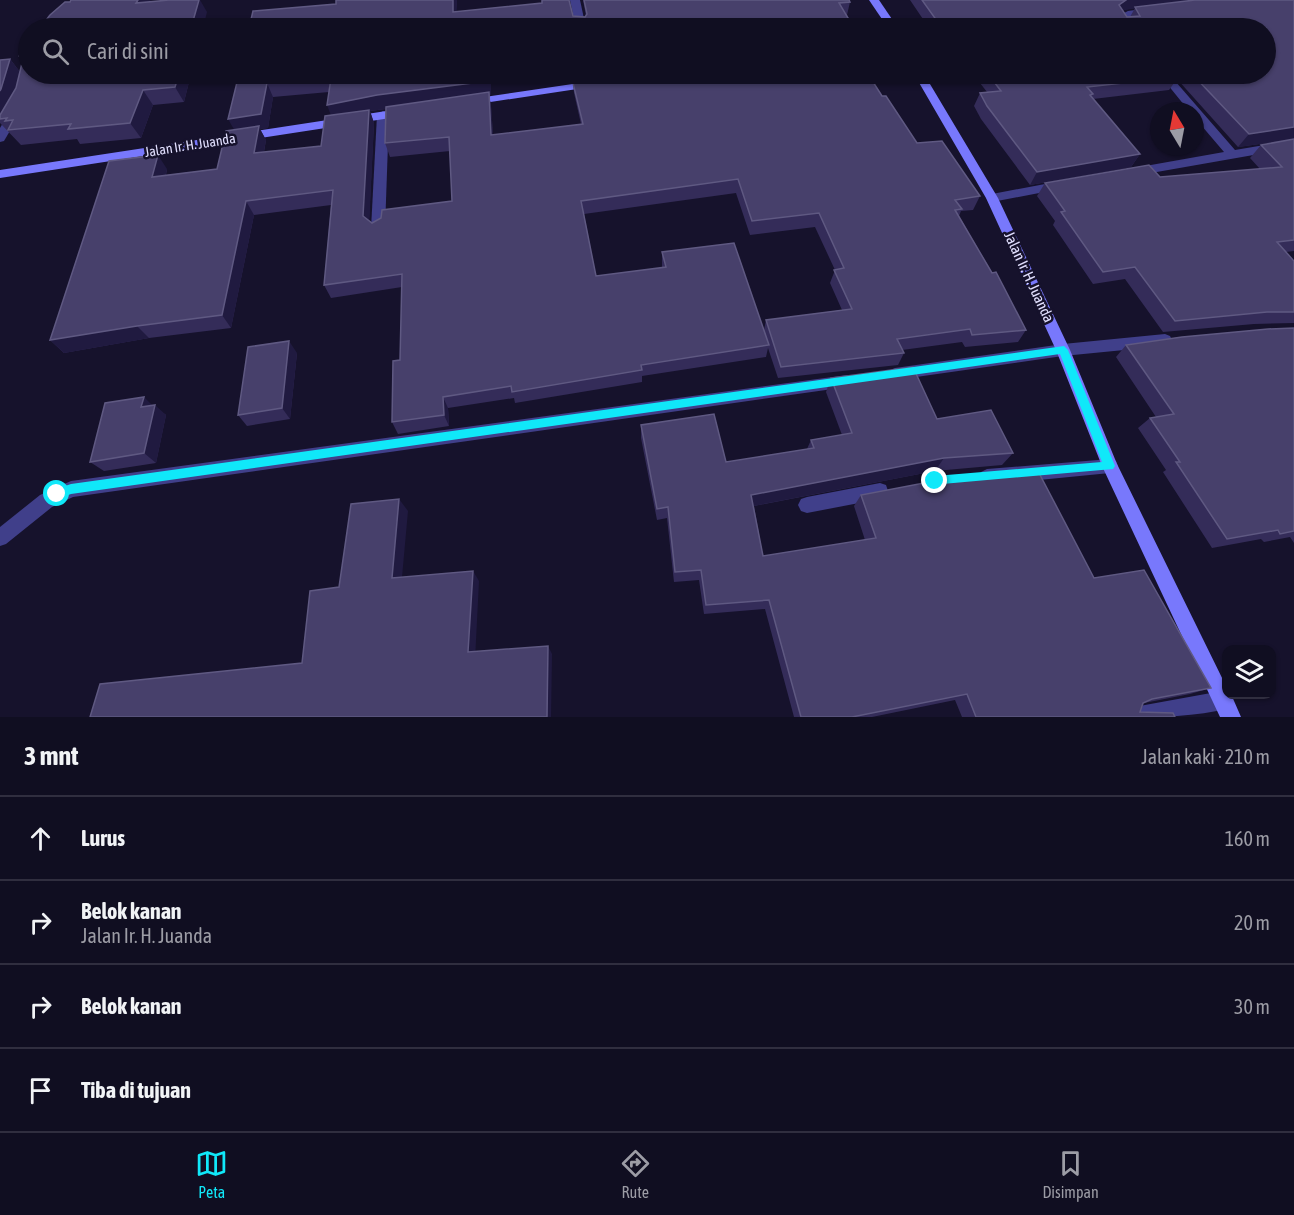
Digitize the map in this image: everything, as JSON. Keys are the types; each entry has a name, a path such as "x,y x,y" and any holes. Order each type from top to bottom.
{"main road":[{"path":"874,0 886,18"},
{"path":"463,103 572,84"},
{"name":"Jalan Ir. H. Juanda","path":"926,84 992,198 1064,350 1110,466 1226,709"},
{"name":"Jalan Ir. H. Juanda","path":"0,174 418,110"}],"street":[{"path":"574,0 578,18"},
{"path":"1119,18 1124,15 1166,9"},
{"path":"1172,84 1232,154"},
{"path":"0,138 20,104"},
{"path":"378,229 383,115"},
{"path":"1118,175 1294,144"},
{"path":"992,198 1072,183"},
{"path":"0,538 46,501 71,489 1064,350 1182,339"},
{"path":"970,478 1110,466"},
{"path":"807,505 900,488"},
{"path":"1134,717 1226,709"}],"building":[{"path":"71,0 138,0 136,3 199,0 194,18 48,18 65,2"},
{"path":"336,0 453,0 453,12 542,3 542,0 569,0 573,16 585,17 587,14 584,0 849,0 850,2 839,3 848,18 251,18 253,11 336,4"},
{"path":"922,0 1126,0 1119,5 1127,17 1140,16 1135,7 1195,0 1294,0 1294,127 1249,134 1202,84 1276,84 1276,18 935,18"},
{"path":"10,59 1,89 0,91 0,60"},
{"path":"18,80 18,84 176,84 175,87 143,90 130,123 68,129 71,124 8,130 13,120 5,121 7,118 0,119 0,115 16,88"},
{"path":"237,84 267,84 261,114 228,119"},
{"path":"330,84 464,84 377,95 327,105"},
{"path":"573,84 874,84 882,96 886,96 917,143 942,141 980,196 955,200 962,209 955,210 992,273 996,272 1026,330 972,335 970,329 897,339 904,353 781,367 766,320 852,309 834,270 844,268 819,213 752,221 738,179 581,201 596,276 666,267 662,252 734,243 769,345 641,365 642,370 512,392 511,386 443,397 444,415 392,422 393,361 400,360 402,274 324,285 333,190 246,201 222,315 50,340 109,161 158,155 152,177 217,169 226,131 259,126 254,153 321,146 325,116 369,110 363,216 372,223 381,218 382,210 452,201 449,137 385,143 386,107 489,92 491,135 583,124"},
{"path":"996,84 1114,84 1087,87 1093,94 1090,95 1140,154 1037,172 987,106 980,93 1001,91"},
{"path":"1294,139 1294,240 1277,242 1294,261 1294,312 1267,312 1175,321 1135,267 1103,272 1061,212 1065,211 1045,183 1149,165 1160,177 1282,167 1261,145"},
{"path":"1294,328 1294,531 1280,534 1278,530 1227,539 1150,418 1174,414 1126,345 1182,337"},
{"path":"289,341 282,408 238,415 248,347"},
{"path":"913,367 937,419 991,410 1013,453 944,458 751,495 763,556 876,538 861,495 945,479 1039,473 1094,578 1144,570 1211,688 1152,699 1143,703 1140,712 1173,713 1175,717 976,717 967,694 852,717 801,717 769,600 706,605 701,570 675,572 668,507 657,509 641,425 714,414 726,462 814,448 811,440 852,433 831,378"},
{"path":"144,397 141,407 155,405 144,453 90,462 105,403"},
{"path":"399,499 392,578 473,571 468,652 548,646 547,717 90,717 100,684 302,663 310,591 339,587 351,504"}],"route":[{"path":"57,494 71,489 1064,350 1110,466 935,481"}]}
